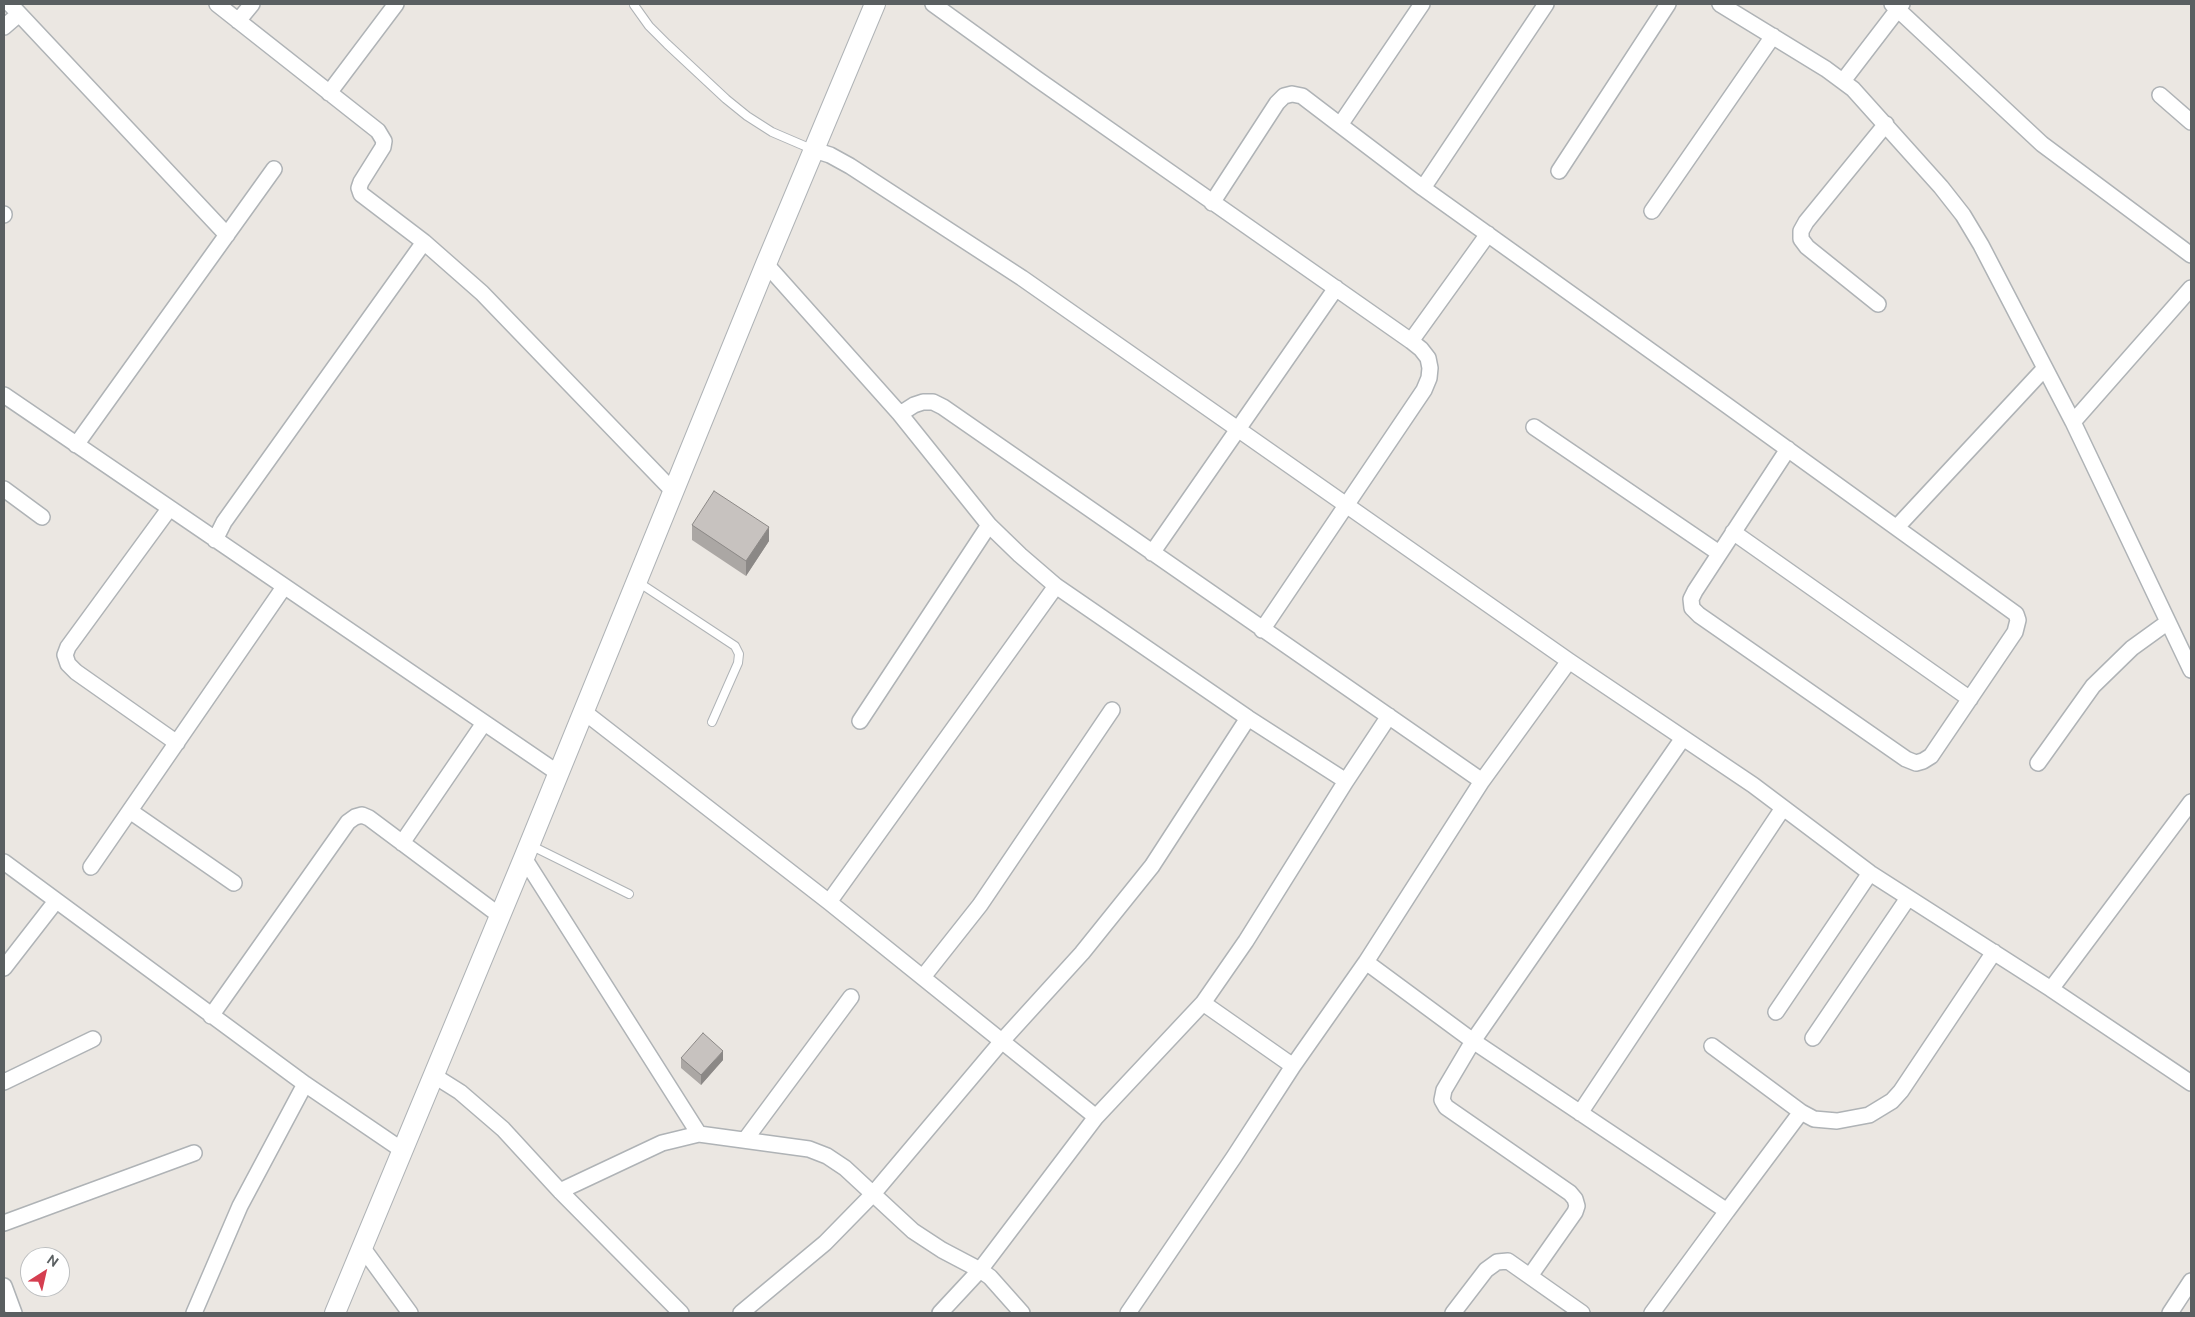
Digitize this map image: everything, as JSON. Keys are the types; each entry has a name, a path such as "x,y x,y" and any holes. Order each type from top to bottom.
{"main road":[{"path":"335,1313 499,915 527,852 766,264 875,4"}],"street":[{"path":"217,4 378,131 384,141 383,147 361,182 361,194 424,242 482,293 673,492"},
{"path":"238,21 252,4"},
{"path":"329,93 396,4"},
{"path":"933,4 1212,203 1411,341 1428,358 1429,378 1424,390 1347,507 1262,630"},
{"path":"1340,125 1422,4"},
{"path":"1424,188 1546,4"},
{"path":"1559,172 1668,4"},
{"path":"1720,4 1773,36 1853,89 1886,124 1963,215 1981,244 2073,422 2191,670"},
{"path":"1843,81 1897,5 2042,144 2191,255"},
{"path":"4,27 15,9 227,235"},
{"path":"1652,211 1773,36"},
{"path":"1212,203 1277,103 1284,96 1292,94 1302,96 1424,188 1897,527 2016,614 2018,620 2015,632 1931,756 1923,761 1916,762 1906,759 1699,615 1692,608 1691,599 1788,449"},
{"path":"2160,95 2191,122"},
{"path":"1878,304 1807,247 1802,239 1801,231 1806,222 1886,124"},
{"path":"814,150 850,166 1022,278 1347,507 1784,808 1870,873 2051,989 2191,1083"},
{"path":"76,445 274,169"},
{"path":"1411,341 1488,234"},
{"path":"215,540 224,522 424,242"},
{"path":"766,264 900,414 989,526 1056,586 1248,718 1346,782"},
{"path":"1152,553 1336,288"},
{"path":"2073,422 2191,288"},
{"path":"1897,527 2045,368"},
{"path":"4,395 558,773"},
{"path":"900,414 914,405 923,402 933,402 943,407 1482,781"},
{"path":"1534,427 1719,553"},
{"path":"4,490 42,517"},
{"path":"169,509 68,647 65,655 68,664 76,672 177,743"},
{"path":"860,721 989,526"},
{"path":"1733,532 1970,698"},
{"path":"829,902 1056,586"},
{"path":"91,867 284,587"},
{"path":"2038,763 2093,686 2132,648 2168,622"},
{"path":"1128,1313 1293,1066 1366,962 1482,781 1569,661"},
{"path":"923,977 990,892 1112,710"},
{"path":"584,711 829,902 1096,1117"},
{"path":"940,1313 980,1270 1096,1117 1203,1003 1246,941 1389,716"},
{"path":"741,1313 825,1243 873,1194 1002,1041 1082,953 1152,866 1248,718"},
{"path":"402,843 484,723"},
{"path":"1530,1276 1575,1212 1577,1206 1575,1198 1446,1107 1442,1100 1444,1090 1473,1041 1683,738"},
{"path":"2051,989 2191,802"},
{"path":"1580,1113 1784,808"},
{"path":"130,811 234,883"},
{"path":"211,1016 348,822 362,814 499,915"},
{"path":"527,852 699,1134"},
{"path":"4,862 211,1016 305,1084 402,1150"},
{"path":"1776,1012 1870,873"},
{"path":"1813,1038 1908,898"},
{"path":"4,968 56,901"},
{"path":"1712,1046 1801,1112 1814,1119 1837,1121 1869,1114 1892,1101 1901,1091 1994,952"},
{"path":"1366,962 1473,1041 1727,1212"},
{"path":"745,1140 851,997"},
{"path":"1203,1003 1293,1066"},
{"path":"4,1082 93,1039"},
{"path":"433,1074 480,1107 504,1129 560,1191 681,1313"},
{"path":"194,1313 240,1206 305,1084"},
{"path":"1652,1313 1801,1112"},
{"path":"560,1191 662,1143 699,1134 809,1150 826,1156 845,1168 913,1231 942,1250 980,1270 1002,1288 1022,1313"},
{"path":"4,1223 194,1153"},
{"path":"362,1247 410,1313"},
{"path":"1453,1313 1486,1270 1497,1262 1508,1261 1582,1313"},
{"path":"2170,1313 2191,1282"},
{"path":"4,1286 14,1313"}],"lane":[{"path":"634,5 649,26 726,99 772,132 814,150"},
{"path":"636,581 735,646 739,654 738,663 712,722"},
{"path":"527,852 629,894"}],"building":[{"path":"714,491 769,527 746,561 692,525"},
{"path":"703,1033 723,1051 701,1075 681,1058"}]}
